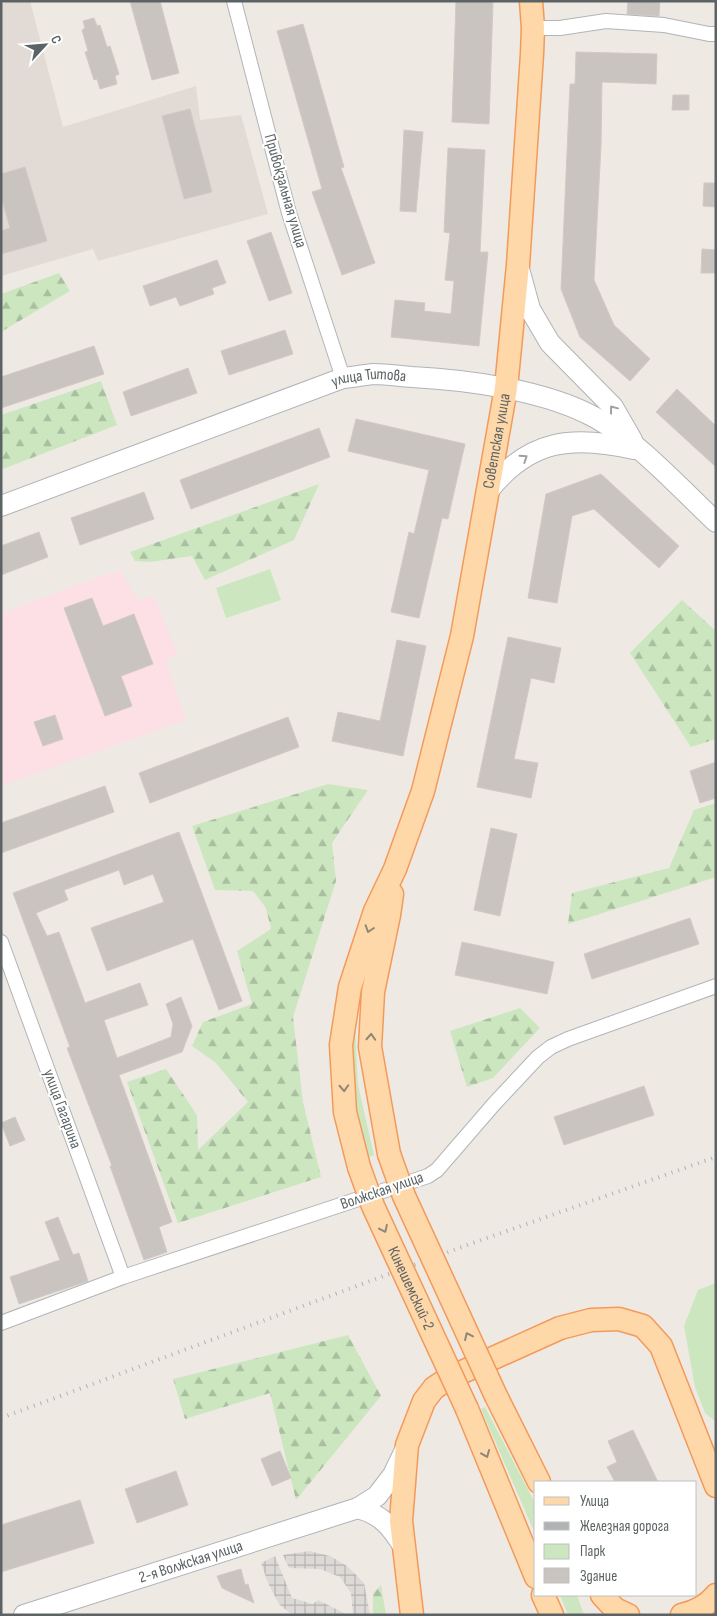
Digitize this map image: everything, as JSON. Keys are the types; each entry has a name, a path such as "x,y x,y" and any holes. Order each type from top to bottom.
{"main road":[{"name":"Советская улица","path":"395,868 423,791 462,636 506,388 518,265 533,28 531,1"},
{"path":"518,265 530,309 550,343 613,407 638,450"},
{"name":"улица Титова","path":"1,506 344,378 374,374 437,378 506,388 560,402 596,418 624,437 716,522"},
{"path":"489,490 501,476 530,453 555,444 592,442 638,450"},
{"name":"Кинешемский-2","path":"395,868 389,915 373,992 370,1047 389,1154 404,1196 496,1396 538,1481"},
{"name":"Кинешемский-2","path":"395,868 375,911 350,987 341,1045 345,1112 359,1167 373,1206 467,1409 534,1572"},
{"path":"412,1615 401,1521 407,1445 424,1402 434,1388 449,1378 560,1328 590,1320 619,1319 643,1326 661,1346 716,1486"},
{"name":"2-я Волжская улица","path":"24,1615 358,1508 377,1496 393,1474 407,1445"},
{"path":"358,1508 373,1513 394,1531 405,1549"},
{"path":"682,1615 692,1612 713,1599 716,1595"},
{"path":"539,1596 542,1615"},
{"path":"544,1596 552,1615"},
{"path":"591,1596 598,1615"},
{"path":"603,1596 615,1609 628,1615"}],"street":[{"name":"Привокзальная улица","path":"234,1 289,213 344,378"},
{"path":"533,28 560,28 606,21 664,26 716,34"},
{"name":"улица Гагарина","path":"1,942 123,1277"},
{"name":"Волжская улица","path":"1,1323 123,1277 428,1176 437,1170 538,1056 551,1047 568,1039 716,986"}],"shaded area":[{"path":"10,1 30,1 63,127 196,86 200,120 241,115 268,214 98,261 93,249 1,276 1,4"},
{"path":"120,570 137,600 154,597 178,654 165,661 186,720 1,786 1,614"},
{"path":"309,1551 330,1556 347,1566 364,1583 370,1615 353,1615 351,1593 340,1577 320,1569 289,1568 283,1555"},
{"path":"275,1556 292,1598 313,1604 318,1600 344,1613 344,1615 292,1615 279,1604 268,1583 261,1563"}],"green space":[{"path":"59,273 70,291 1,332 1,294"},
{"path":"101,381 117,425 3,469 1,466 1,415"},
{"path":"319,484 294,540 205,580 192,556 150,562 135,561 130,552"},
{"path":"270,569 281,600 226,618 216,588"},
{"path":"682,600 716,631 716,739 691,747 630,653"},
{"path":"328,784 368,790 332,843 336,881 293,1017 303,1102 321,1177 178,1223 127,1082 166,1069 197,1115 198,1150 248,1102 216,1063 192,1046 203,1022 252,1004 237,951 271,929 266,908 253,891 215,890 192,826"},
{"path":"716,803 716,877 568,924 572,893 669,868 694,810"},
{"path":"363,969 355,1026 358,1085 374,1155 369,1157 358,1132 349,1087 350,1021"},
{"path":"520,1008 540,1028 493,1078 467,1087 450,1031"},
{"path":"716,1283 716,1422 705,1413 695,1387 684,1326 698,1290"},
{"path":"348,1335 381,1396 296,1500 270,1393 185,1419 173,1379"},
{"path":"485,1407 534,1501 534,1531 481,1409"},
{"path":"381,1585 386,1615 373,1615 373,1593"},
{"path":"560,1596 577,1596 584,1615 568,1615"}],"building":[{"path":"130,1 160,1 179,73 152,80"},
{"path":"456,1 493,1 489,124 452,122"},
{"path":"628,1 660,1 659,16 627,14"},
{"path":"94,18 97,26 100,25 107,47 110,46 119,74 115,76 117,84 100,89 97,79 94,80 85,52 88,51 82,30 85,28 83,21"},
{"path":"303,24 344,167 341,168 375,263 342,275 312,192 322,189 277,31"},
{"path":"576,52 657,54 656,84 602,82 601,146 594,280 614,325 650,359 630,381 580,337 561,289 570,84 575,84"},
{"path":"673,95 689,95 689,110 672,110"},
{"path":"190,109 212,192 184,199 162,116"},
{"path":"404,130 423,132 416,212 400,211"},
{"path":"448,148 485,150 480,252 488,252 479,346 391,337 395,300 425,303 424,311 451,314 454,281 445,280 450,233 444,232"},
{"path":"25,167 47,241 1,254 1,231 10,228 1,196 1,174"},
{"path":"704,183 716,183 716,207 703,206"},
{"path":"271,232 292,293 269,301 247,241"},
{"path":"702,249 716,250 716,273 701,273"},
{"path":"217,260 226,283 212,288 214,294 180,306 176,297 150,306 143,286"},
{"path":"285,330 293,354 229,375 221,351"},
{"path":"94,346 104,374 1,408 1,377"},
{"path":"188,368 197,393 131,416 123,392"},
{"path":"677,389 716,426 716,467 656,412"},
{"path":"356,419 465,444 448,519 442,518 419,618 391,612 409,532 414,534 429,470 348,451"},
{"path":"319,428 330,457 191,509 180,480"},
{"path":"601,474 679,546 659,568 594,509 572,516 557,603 528,598 546,494"},
{"path":"144,492 154,519 80,545 71,518"},
{"path":"39,532 48,557 1,575 1,546"},
{"path":"92,598 103,626 134,614 153,664 121,676 132,706 105,716 64,608"},
{"path":"508,637 561,648 554,683 531,678 514,759 538,763 531,798 477,787"},
{"path":"397,640 426,646 403,756 332,741 338,712 380,721"},
{"path":"55,715 63,739 43,746 34,722"},
{"path":"288,717 299,747 150,803 139,773"},
{"path":"716,762 716,798 700,803 690,771"},
{"path":"105,786 114,812 1,853 1,823"},
{"path":"491,828 517,834 500,916 474,910"},
{"path":"179,832 242,1001 219,1010 193,939 107,971 91,928 164,902 153,874 124,885 119,870 64,890 68,900 36,913 47,936 59,932 85,1003 140,983 148,1005 104,1020 117,1058 171,1037 173,1024 166,1004 181,997 192,1026 182,1052 119,1075 172,1222 159,1227 167,1252 144,1260 110,1166 112,1166 67,1048 70,1047 13,893"},
{"path":"690,918 699,944 592,979 584,954"},
{"path":"462,942 554,962 547,994 455,975"},
{"path":"644,1086 654,1115 564,1145 554,1117"},
{"path":"15,1117 25,1140 10,1146 1,1123"},
{"path":"58,1217 73,1255 79,1253 88,1281 19,1304 10,1277 60,1260 45,1222"},
{"path":"633,1430 658,1481 614,1481 607,1467 617,1462 608,1441"},
{"path":"280,1451 291,1478 272,1486 261,1459"},
{"path":"176,1471 188,1505 137,1523 125,1489"},
{"path":"80,1500 94,1543 1,1572 1,1525"},
{"path":"241,1569 245,1585 248,1584 254,1603 222,1588 217,1576"}],"railway":[{"path":"1,1418 470,1244 716,1157"}]}
